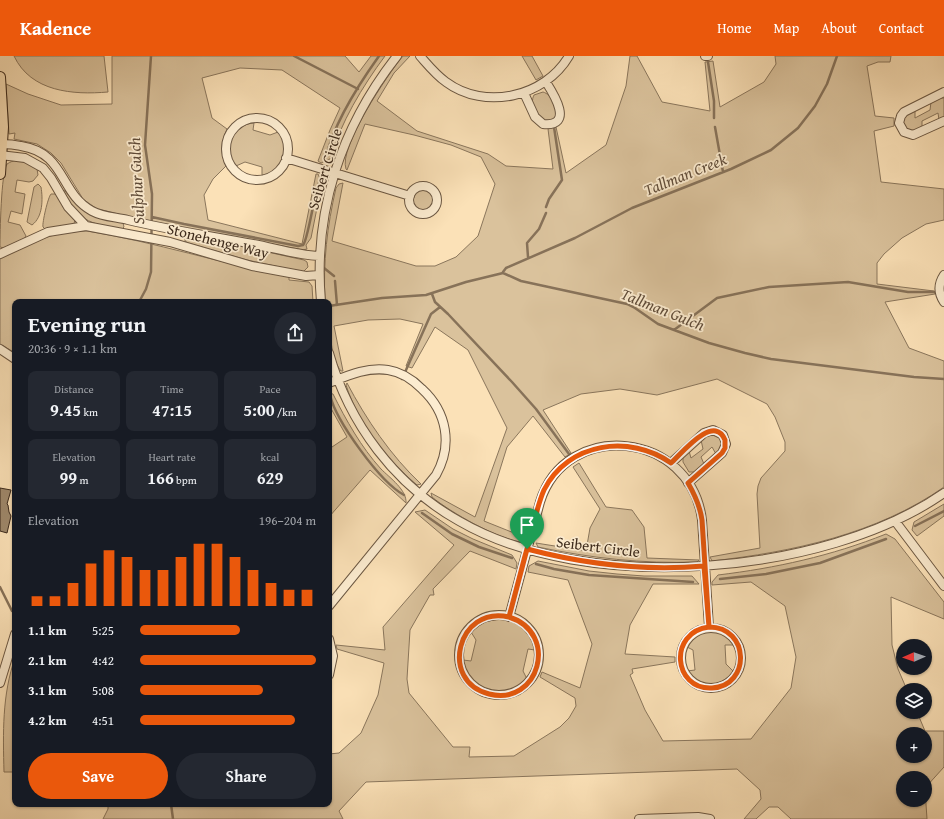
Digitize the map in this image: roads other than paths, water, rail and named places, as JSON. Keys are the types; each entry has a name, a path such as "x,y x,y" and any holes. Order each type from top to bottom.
{"main road":[{"path":"0,77 2,107 0,174"}],"street":[{"name":"Seibert Circle","path":"321,299 319,256 324,217 335,173 361,110 374,87 397,56"},
{"path":"420,56 446,82 464,91 487,97 505,97 524,93 546,82 557,72 569,56"},
{"path":"524,93 537,120 543,124 553,123 558,118 560,109 546,82"},
{"path":"944,92 904,112 899,123 904,132 913,135 944,121"},
{"path":"256,118 266,119 280,128 286,137 288,148 286,158 281,168 273,175 264,179 248,178 238,173 229,160 227,150 228,140 233,130 240,123 256,118"},
{"name":"Stonehenge Way","path":"1,150 27,147 43,153 58,168 78,200 88,208 100,214 171,230 255,244 300,254 319,256"},
{"path":"1,150 26,158 43,168 51,178 68,207 86,226"},
{"path":"286,158 410,196"},
{"name":"Stonehenge Way","path":"0,254 48,232 86,226 170,242 252,266 306,276 319,275"},
{"path":"944,275 939,288 944,302"},
{"path":"0,349 12,357"},
{"name":"Seibert Circle","path":"332,362 352,411 374,446 392,468 420,495 451,517 501,541 566,558 615,565 666,567 704,566 746,562 793,554 841,541 895,521 944,493"},
{"path":"332,382 365,370 383,369 396,371 412,379 433,401 440,411 445,425 445,447 438,470 420,495 332,602"},
{"path":"671,463 704,433 713,430 723,435 726,444 722,453 688,483"},
{"path":"509,617 544,491 558,471 572,459 594,449 622,445 647,450 671,463 688,483 696,498 701,514 709,627"},
{"path":"895,521 944,586"},
{"path":"491,616 509,617 523,623 533,634 538,648 539,658 537,668 530,681 519,690 505,695 490,695 477,689 467,679 461,666 460,648 465,635 478,621 491,616"},
{"path":"709,627 722,630 733,638 740,650 741,659 739,668 732,680 724,685 711,688 698,686 690,681 683,670 680,661 681,652 686,640 696,631 709,627"},
{"path":"0,683 12,644"},
{"path":"332,652 332,667"},
{"path":"639,819 698,817 710,819"}],"waterway":[{"name":"Sulphur Gulch","path":"141,299 146,289 151,272 152,194 145,145 151,56"},
{"path":"294,56 358,89"},
{"path":"326,157 341,117 363,79 379,56"},
{"name":"Tallman Creek","path":"503,272 506,268 575,238 632,208 731,169 771,150 798,128 815,106 827,84 837,56"},
{"path":"708,62 714,101 714,118"},
{"path":"546,207 549,199 562,180 554,127"},
{"path":"715,127 723,172"},
{"path":"152,217 298,246 303,245 307,235 319,183"},
{"path":"528,257 527,243 539,229 546,213"},
{"path":"324,268 334,276"},
{"name":"Tallman Gulch","path":"332,306 382,298 426,295 466,282 503,273 521,281 627,304 658,324 709,343 745,353 771,359 914,377 944,379"},
{"path":"335,281 337,305"},
{"path":"674,330 717,298 769,287 848,282 908,292 936,292"},
{"path":"432,294 435,302 448,314 536,409 569,454"},
{"path":"402,379 431,314 440,307"},
{"path":"332,400 341,420 360,450 383,478 404,495"},
{"path":"915,526 944,511"},
{"path":"422,513 452,534 479,547 512,558"},
{"path":"720,579 766,574 820,563 886,539"},
{"path":"536,564 554,569 589,575 693,582"},
{"path":"0,587 12,611"},
{"name":"Sulphur Gulch","path":"171,807 173,819"}]}
